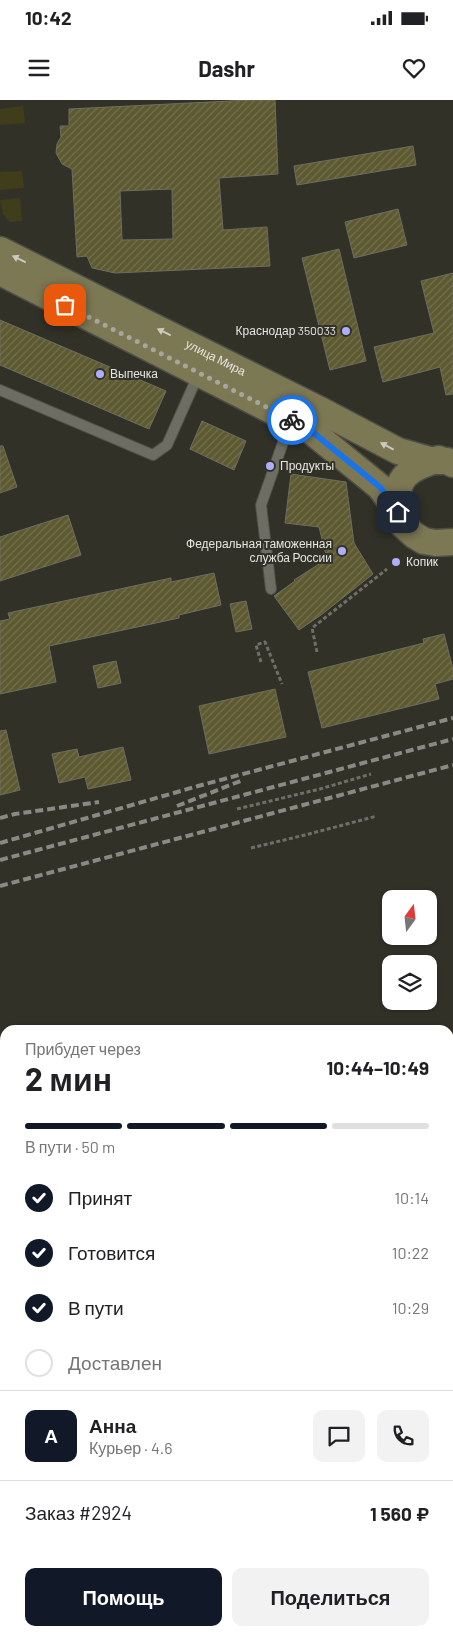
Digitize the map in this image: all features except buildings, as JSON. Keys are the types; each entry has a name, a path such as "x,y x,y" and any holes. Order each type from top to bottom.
{"main road":[{"name":"улица Мира","path":"0,250 398,451 446,460"},
{"name":"улица Мира","path":"0,272 310,430 380,487 398,512 403,525 414,535 424,541 436,543 451,541"},
{"path":"398,512 396,500 403,478 411,470 422,464 446,460"}],"lane":[{"path":"0,390 154,455 167,446 199,372"},
{"path":"271,589 262,505 286,434 293,421"}],"path":[{"path":"317,652 312,628 386,569"},
{"path":"261,662 256,645 265,642 282,684"},
{"path":"238,809 300,795 371,774"},
{"path":"251,848 377,816"}],"shaded area":[{"path":"23,106 25,123 0,125 0,109"},
{"path":"22,171 24,188 0,190 0,172"},
{"path":"20,198 22,221 10,222 3,214 0,200"}],"railway":[{"path":"0,843 198,786 453,718"},
{"path":"0,860 453,739"},
{"path":"0,886 453,765"},
{"path":"177,806 243,780"},
{"path":"0,818 15,814 99,802"}],"way so far":[{"path":"65,305 292,420"}],"place":[{"name":"Краснодар 350033","path":"346,331"},
{"name":"Выпечка","path":"100,374"},
{"name":"Продукты","path":"270,466"},
{"name":"Федеральная таможенная служба России","path":"342,551"},
{"name":"Копик","path":"396,562"}],"route":[{"path":"292,420 310,430 380,487 398,512"}]}
